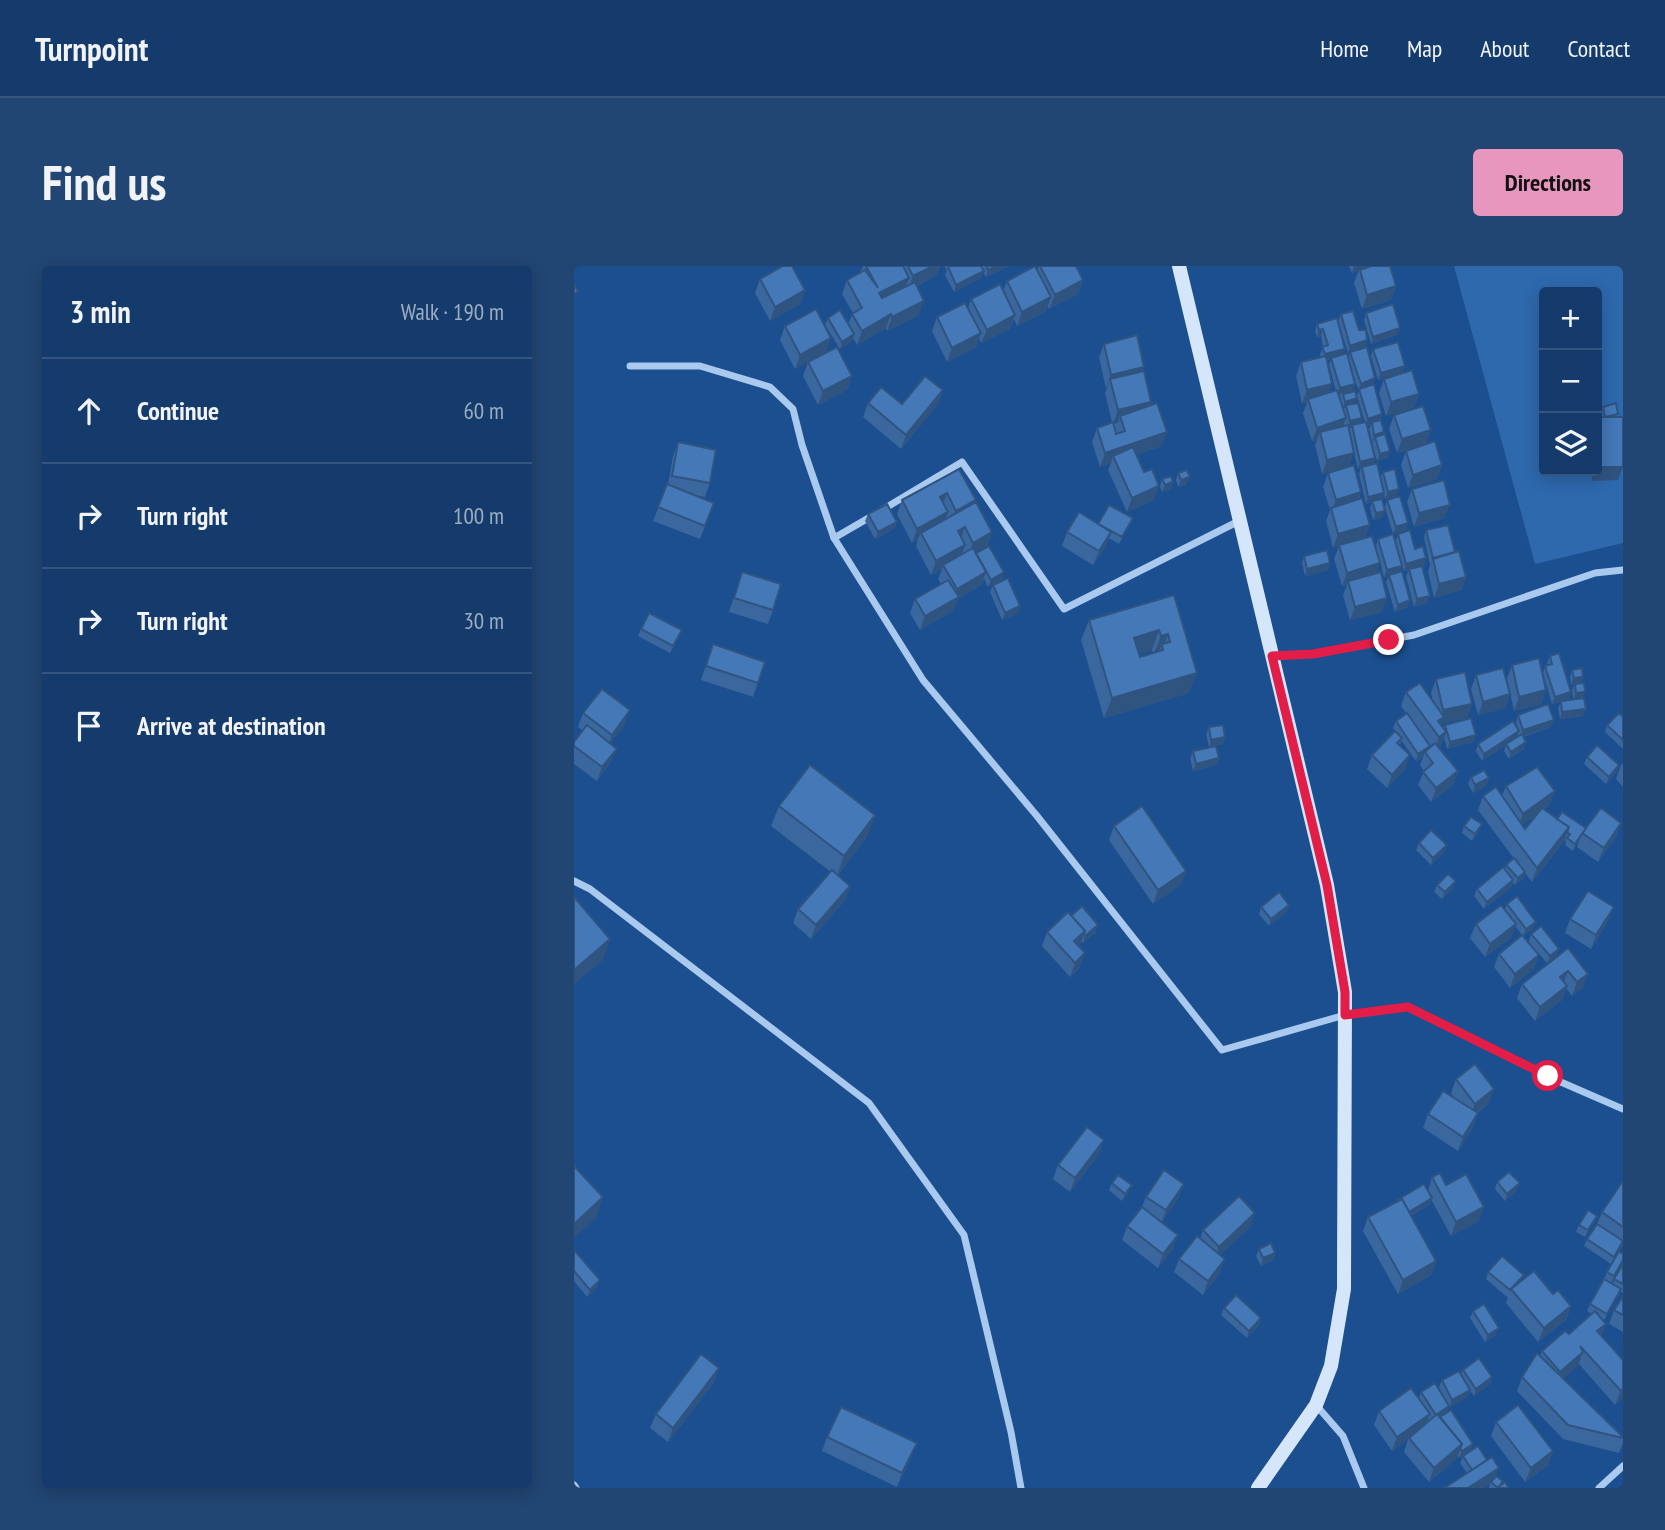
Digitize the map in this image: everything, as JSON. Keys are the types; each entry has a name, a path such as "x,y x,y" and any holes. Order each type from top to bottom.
{"main road":[{"path":"1180,266 1327,885 1345,992 1344,1289 1331,1366 1316,1405 1258,1488"}],"street":[{"path":"630,366 700,366 770,387 793,409 834,538 923,680 1037,816 1222,1050 1345,1015 1408,1007 1548,1076 1623,1109"},
{"path":"834,538 962,462 1064,609 1240,521"},
{"path":"1272,656 1313,654 1414,635 1595,573 1623,570"},
{"path":"574,881 590,889 869,1102 964,1235 1011,1432 1021,1488"},
{"path":"1316,1405 1343,1436 1364,1488"},
{"path":"1599,1488 1623,1466"}],"shaded area":[{"path":"1454,266 1623,266 1623,543 1535,564"}],"building":[{"path":"783,266 792,266 805,290 775,307 760,279"},
{"path":"866,266 903,266 909,278 879,293 882,298 915,282 924,301 892,317 891,314 862,331 852,314 862,308 847,280 865,270 878,288"},
{"path":"908,266 933,266 913,276"},
{"path":"981,266 984,271 956,285 948,267"},
{"path":"1035,266 1051,297 1022,312 1007,281"},
{"path":"1040,266 1076,266 1083,280 1055,295"},
{"path":"1371,266 1390,266 1396,286 1367,295 1360,270"},
{"path":"1000,284 1015,315 987,330 971,299"},
{"path":"965,303 981,333 952,348 937,317"},
{"path":"1393,304 1400,328 1373,337 1366,313"},
{"path":"816,309 831,338 800,355 785,326"},
{"path":"840,310 854,334 842,342 828,318"},
{"path":"1353,311 1359,330 1366,330 1367,340 1350,346 1341,314"},
{"path":"1337,318 1345,349 1325,354 1322,347 1328,345 1323,329 1319,330 1317,324"},
{"path":"1137,335 1144,367 1111,375 1104,344"},
{"path":"1398,342 1405,366 1381,373 1373,349"},
{"path":"837,347 852,376 823,391 808,362"},
{"path":"1367,347 1375,378 1361,384 1350,352"},
{"path":"1347,353 1355,384 1340,388 1331,358"},
{"path":"1326,356 1332,384 1307,390 1301,362"},
{"path":"1412,370 1419,394 1391,402 1384,379"},
{"path":"1144,371 1151,402 1118,410 1110,379"},
{"path":"925,376 943,390 906,435 868,403 881,387 902,404"},
{"path":"1374,384 1382,414 1368,419 1359,389"},
{"path":"1337,390 1346,418 1317,428 1308,399"},
{"path":"1355,391 1357,398 1345,402 1343,394"},
{"path":"1157,403 1167,432 1105,453 1097,428 1113,422 1116,434 1125,431 1120,416"},
{"path":"1358,403 1362,418 1350,421 1346,405"},
{"path":"1616,403 1618,414 1605,417 1603,407"},
{"path":"1423,406 1431,430 1402,439 1394,415"},
{"path":"1602,417 1623,417 1623,467 1602,467"},
{"path":"1381,420 1384,432 1374,435 1372,422"},
{"path":"1366,422 1375,458 1360,462 1352,425"},
{"path":"1348,425 1354,453 1327,460 1320,432"},
{"path":"1385,434 1390,451 1380,454 1375,437"},
{"path":"1435,441 1442,465 1413,475 1406,451"},
{"path":"678,442 716,450 710,483 672,476"},
{"path":"1133,447 1144,472 1152,469 1159,486 1132,498 1113,456"},
{"path":"1377,463 1384,493 1368,497 1362,467"},
{"path":"1354,465 1361,492 1336,500 1328,473"},
{"path":"959,469 976,500 956,511 947,493 940,497 948,512 917,529 902,500"},
{"path":"1395,469 1399,489 1388,492 1383,472"},
{"path":"1187,470 1190,477 1181,480 1178,473"},
{"path":"1171,476 1173,482 1165,485 1162,479"},
{"path":"1444,480 1450,505 1419,513 1412,489"},
{"path":"667,484 714,503 705,526 658,507"},
{"path":"1400,496 1408,523 1396,527 1387,500"},
{"path":"1362,498 1370,525 1338,534 1331,508"},
{"path":"1382,499 1385,511 1376,513 1372,501"},
{"path":"976,502 992,532 973,543 965,527 958,531 965,545 936,561 921,533"},
{"path":"887,504 897,522 878,532 868,514"},
{"path":"1109,505 1133,518 1122,537 1098,524"},
{"path":"1079,512 1111,532 1099,551 1067,532"},
{"path":"1448,525 1455,552 1433,558 1426,530"},
{"path":"1410,530 1415,549 1423,546 1426,558 1406,564 1398,534"},
{"path":"1393,534 1402,566 1387,570 1378,539"},
{"path":"1372,536 1380,563 1347,573 1339,545"},
{"path":"989,546 1004,572 991,580 976,553"},
{"path":"973,548 986,572 957,589 943,565"},
{"path":"1327,550 1330,563 1307,569 1304,556"},
{"path":"1459,551 1466,577 1439,584 1433,559"},
{"path":"1422,566 1430,596 1417,599 1409,569"},
{"path":"1402,571 1410,600 1398,605 1389,575"},
{"path":"742,572 781,584 773,610 734,598"},
{"path":"1381,572 1387,598 1355,607 1348,581"},
{"path":"1008,578 1020,606 1005,613 993,585"},
{"path":"948,580 959,597 925,616 915,599"},
{"path":"1174,595 1197,673 1112,698 1089,620","holes":["1159,630 1161,636 1168,634 1170,642 1162,644 1163,650 1140,657 1134,638"]},
{"path":"649,613 682,630 673,646 641,629"},
{"path":"713,644 765,662 758,683 706,666"},
{"path":"1559,653 1571,692 1555,697 1545,666 1552,664 1550,656"},
{"path":"1539,658 1546,690 1519,697 1512,665"},
{"path":"1503,668 1510,694 1483,702 1476,675"},
{"path":"1582,668 1583,677 1574,678 1572,670"},
{"path":"1465,672 1472,704 1443,710 1436,679"},
{"path":"1420,683 1444,717 1438,721 1446,732 1439,737 1406,692"},
{"path":"1584,683 1585,692 1576,693 1575,684"},
{"path":"602,689 630,710 612,735 583,713"},
{"path":"1584,698 1586,709 1562,712 1561,701"},
{"path":"1548,704 1554,720 1523,730 1518,715"},
{"path":"1407,713 1430,746 1418,754 1396,721"},
{"path":"1619,713 1623,717 1623,740 1607,725"},
{"path":"1471,718 1476,735 1450,742 1445,725"},
{"path":"1513,721 1519,731 1484,754 1478,744"},
{"path":"587,725 617,749 602,767 574,746 574,742"},
{"path":"1223,725 1225,737 1211,740 1209,727"},
{"path":"1395,731 1402,738 1397,743 1410,755 1392,775 1372,755"},
{"path":"1522,734 1526,742 1511,752 1506,744"},
{"path":"1435,743 1458,771 1436,788 1423,772 1433,763 1425,752"},
{"path":"1597,745 1619,765 1609,777 1587,757"},
{"path":"1216,746 1219,758 1196,764 1193,751"},
{"path":"810,765 875,815 844,856 779,806"},
{"path":"1537,767 1555,791 1523,814 1506,786"},
{"path":"1484,770 1489,778 1475,785 1471,777"},
{"path":"1496,787 1525,829 1542,808 1569,827 1537,868 1483,796"},
{"path":"1142,806 1186,871 1158,890 1114,826"},
{"path":"1601,808 1621,823 1604,848 1582,833"},
{"path":"1562,812 1586,828 1575,844 1567,838 1570,834 1567,833 1569,827 1557,819"},
{"path":"1471,817 1482,824 1475,834 1464,826"},
{"path":"1431,830 1447,845 1433,858 1419,843"},
{"path":"1514,858 1525,872 1518,878 1506,865"},
{"path":"1503,867 1513,880 1487,902 1477,889"},
{"path":"832,870 850,886 816,925 798,909"},
{"path":"1448,874 1456,881 1445,892 1437,885"},
{"path":"1588,891 1614,907 1596,935 1570,919"},
{"path":"1279,892 1289,905 1271,919 1261,907"},
{"path":"1517,896 1536,922 1526,929 1507,904"},
{"path":"574,897 610,939 574,970"},
{"path":"1501,905 1516,924 1490,944 1476,924"},
{"path":"1082,906 1098,925 1085,936 1085,931 1071,916"},
{"path":"1068,912 1085,931 1074,941 1085,953 1075,963 1047,932"},
{"path":"1541,926 1559,949 1550,956 1531,934"},
{"path":"1522,935 1539,955 1515,974 1499,954"},
{"path":"1568,948 1588,974 1577,982 1568,971 1560,977 1567,986 1540,1007 1522,984"},
{"path":"1475,1064 1494,1089 1475,1104 1456,1079"},
{"path":"1443,1091 1478,1113 1463,1137 1428,1114"},
{"path":"1087,1127 1104,1140 1075,1178 1058,1165"},
{"path":"574,1166 603,1197 574,1224"},
{"path":"1164,1170 1184,1184 1166,1210 1146,1197"},
{"path":"1509,1172 1520,1183 1507,1194 1497,1182"},
{"path":"1440,1173 1446,1185 1466,1174 1484,1207 1456,1222 1432,1177"},
{"path":"1118,1175 1132,1185 1125,1194 1112,1183"},
{"path":"1623,1183 1623,1227 1602,1212"},
{"path":"1424,1184 1432,1198 1409,1212 1402,1199 1399,1199"},
{"path":"1239,1196 1255,1213 1219,1247 1203,1230"},
{"path":"1402,1199 1436,1261 1403,1280 1368,1217"},
{"path":"1142,1207 1178,1235 1163,1254 1127,1226"},
{"path":"1588,1210 1597,1216 1588,1230 1579,1225"},
{"path":"1597,1224 1623,1241 1614,1257 1587,1239"},
{"path":"1197,1236 1225,1259 1208,1281 1179,1259"},
{"path":"1271,1243 1275,1253 1263,1258 1259,1249"},
{"path":"574,1250 600,1280 590,1290 574,1271"},
{"path":"1619,1251 1623,1254 1623,1260 1614,1276 1607,1272"},
{"path":"1502,1256 1524,1275 1510,1290 1488,1272"},
{"path":"1623,1264 1623,1284 1614,1279"},
{"path":"1534,1271 1553,1294 1558,1290 1571,1306 1544,1328 1511,1289"},
{"path":"1604,1279 1621,1289 1607,1314 1590,1304"},
{"path":"1236,1295 1261,1318 1249,1331 1224,1308"},
{"path":"1623,1296 1623,1315 1614,1310"},
{"path":"1484,1304 1499,1328 1488,1335 1473,1311"},
{"path":"1595,1311 1606,1324 1597,1331 1623,1360 1621,1391 1580,1346 1583,1352 1560,1372 1542,1351 1565,1331 1569,1334"},
{"path":"1537,1353 1623,1438 1568,1425 1522,1377"},
{"path":"701,1354 719,1368 673,1428 656,1414"},
{"path":"1479,1358 1492,1377 1476,1389 1463,1370"},
{"path":"1459,1371 1470,1390 1452,1400 1442,1380"},
{"path":"1435,1383 1449,1406 1436,1415 1421,1392"},
{"path":"1411,1388 1430,1414 1397,1437 1379,1411"},
{"path":"1518,1405 1553,1451 1531,1468 1496,1422"},
{"path":"841,1407 917,1443 902,1473 827,1437"},
{"path":"1451,1410 1473,1444 1462,1451 1462,1444 1440,1417"},
{"path":"1437,1414 1462,1444 1434,1468 1409,1438"},
{"path":"1478,1446 1487,1460 1472,1470 1463,1456"},
{"path":"1492,1457 1499,1468 1468,1488 1444,1488"},
{"path":"1496,1476 1503,1481 1498,1488 1491,1482"},
{"path":"1505,1482 1509,1488 1497,1488"}],"route":[{"path":"1389,640 1313,654 1272,656 1327,885 1345,992 1345,1015 1408,1007 1548,1076"}]}
